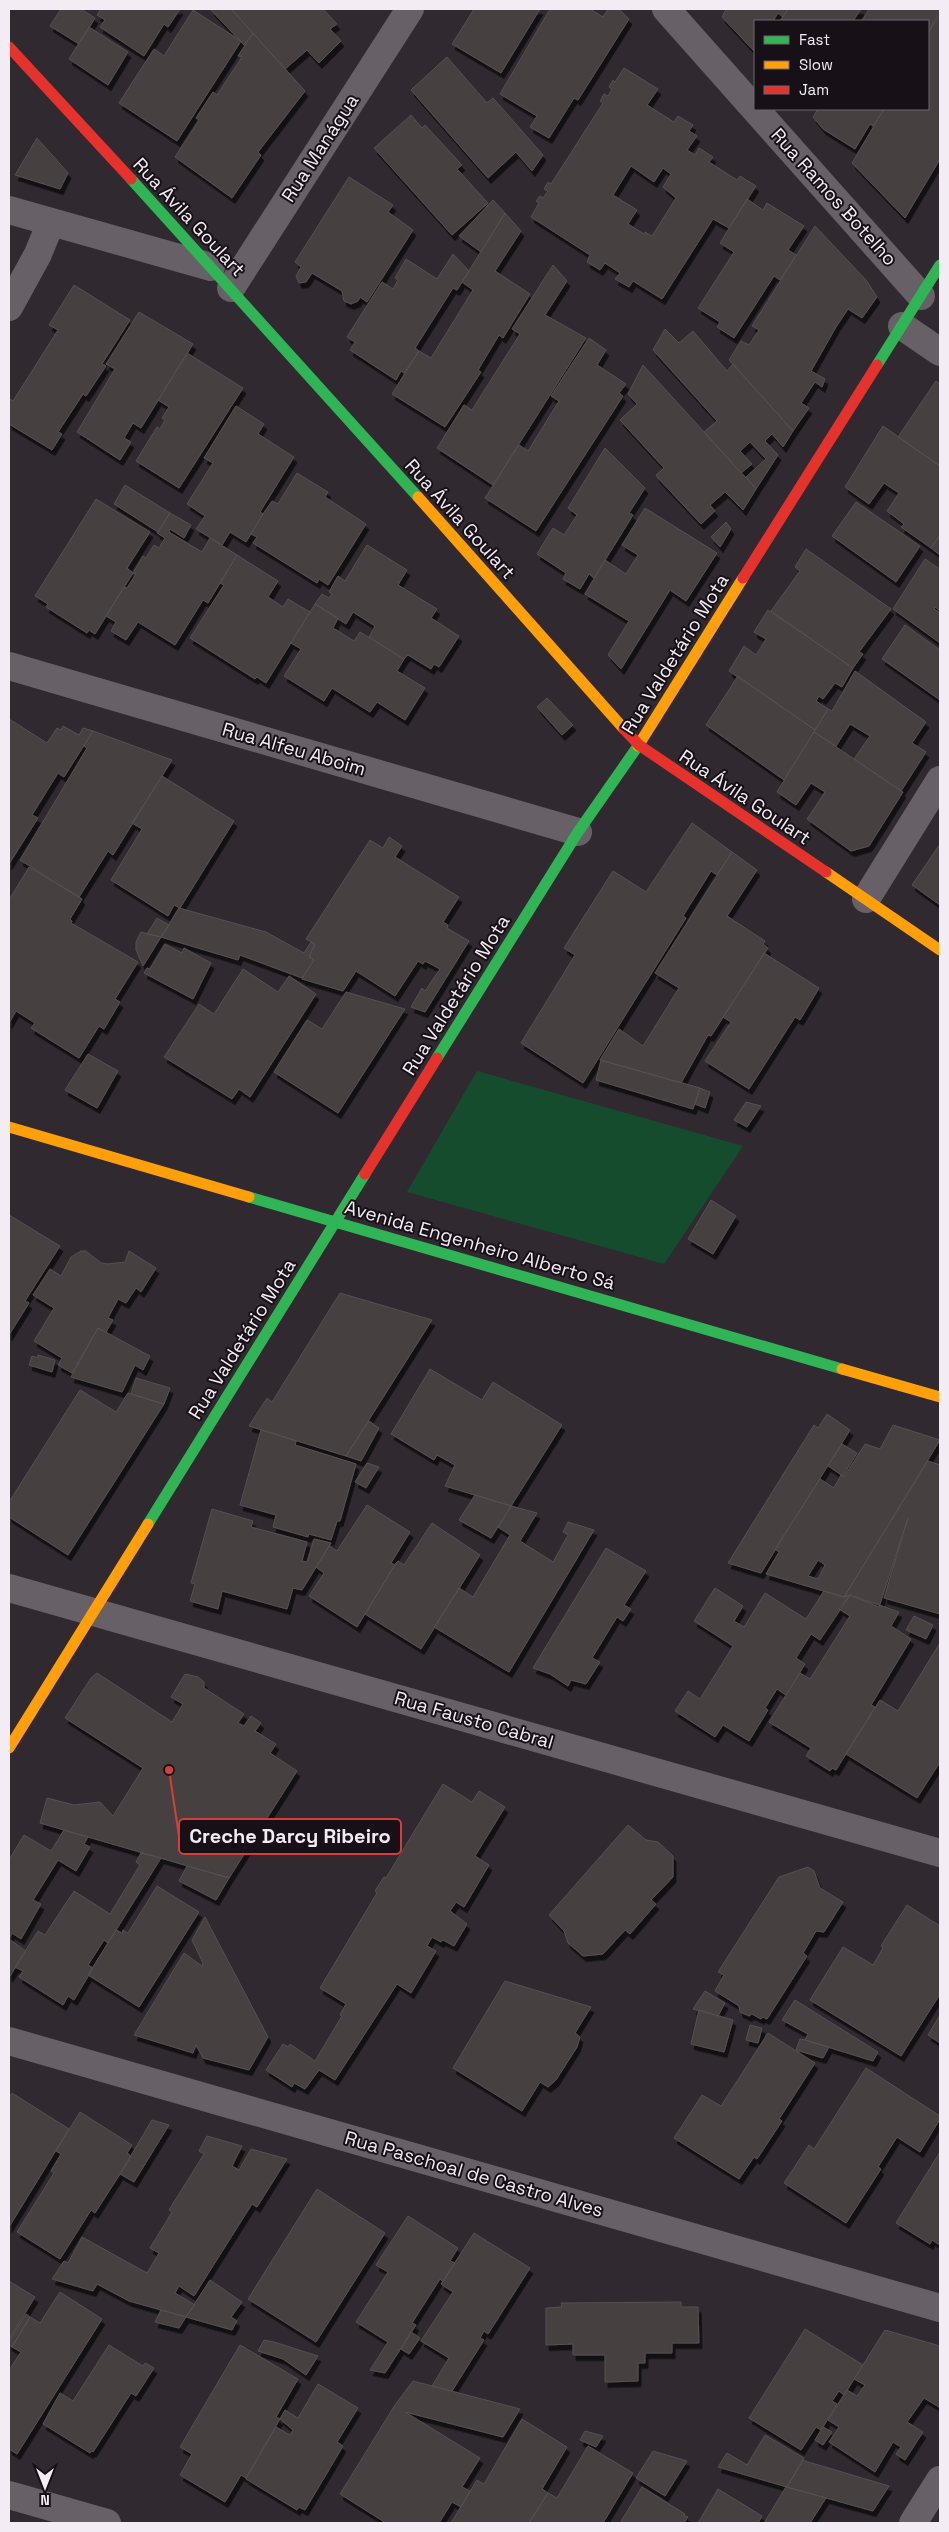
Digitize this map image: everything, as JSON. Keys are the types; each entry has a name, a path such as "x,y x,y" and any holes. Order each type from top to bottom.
{"street":[{"name":"Rua Manágua","path":"231,288 410,9"},
{"name":"Rua Ramos Botelho","path":"666,9 754,105"},
{"name":"Rua Ávila Goulart","path":"9,47 231,288 639,745 940,950"},
{"name":"Rua Ramos Botelho","path":"758,110 928,296"},
{"path":"9,210 211,267"},
{"path":"9,307 38,254 51,222"},
{"name":"Rua Valdetário Mota","path":"9,1748 578,832 639,745 902,326 928,296 940,265"},
{"path":"902,326 940,352"},
{"name":"Rua Alfeu Aboim","path":"9,666 578,832"},
{"path":"866,899 940,780"},
{"name":"Avenida Engenheiro Alberto Sá","path":"9,1127 940,1397"},
{"name":"Rua Fausto Cabral","path":"9,1588 940,1853"},
{"name":"Rua Paschoal de Castro Alves","path":"9,2041 940,2308"},
{"path":"913,2523 940,2480"},
{"path":"9,2495 107,2523"}],"green space":[{"path":"477,1071 743,1146 664,1264 407,1192"}],"building":[{"path":"61,9 81,9 95,18 79,44 50,26"},
{"path":"101,9 180,9 168,27 164,24 144,56 100,27 105,20 97,15"},
{"path":"231,9 253,33 244,45 211,10"},
{"path":"231,9 323,9 337,24 330,29 341,41 319,63 307,50 285,69"},
{"path":"474,9 540,9 501,73 452,44"},
{"path":"550,9 590,9 603,17 608,9 619,9 629,19 578,100 574,98 549,138 530,127 537,116 500,94"},
{"path":"726,9 788,9 783,17 778,13 774,20 754,20 754,51 722,17"},
{"path":"788,9 861,9 854,20 781,20"},
{"path":"869,9 940,9 929,32 929,20 863,20"},
{"path":"193,10 241,41 177,141 119,103 154,49 164,56"},
{"path":"940,13 940,159 905,218 852,163 883,110 929,110 929,32"},
{"path":"89,27 128,52 108,85 69,59"},
{"path":"253,33 305,91 258,152 261,155 232,198 175,157 199,120 196,118 213,92 217,95 242,57 238,56"},
{"path":"447,57 487,103 493,98 543,155 532,171 516,152 488,178 411,90"},
{"path":"624,68 658,89 647,105 674,122 678,116 693,125 689,131 697,136 687,150 695,155 699,148 713,157 709,162 737,180 740,176 756,186 729,228 713,219 662,299 633,281 629,287 615,279 620,273 605,263 600,270 587,262 590,255 531,217 539,203 536,201 540,196 543,198 548,191 544,189 548,182 551,184 603,103 600,101 604,94 608,96 612,89 609,87 613,80 615,82","holes":["631,166 654,182 663,168 671,174 663,187 676,198 652,236 645,232 644,234 628,224 637,210 613,195"]},
{"path":"817,110 883,110 873,126 870,124 855,149 823,129 813,117"},
{"path":"411,115 422,128 425,125 462,165 457,169 488,203 452,235 374,148"},
{"path":"37,138 68,173 60,189 15,175"},
{"path":"349,177 393,205 388,212 413,230 367,302 360,297 358,301 351,304 344,301 342,291 312,273 306,282 299,283 296,276 301,267 295,262"},
{"path":"747,199 763,210 767,203 804,226 788,250 796,255 780,280 774,276 734,338 717,327 720,322 698,308 734,252 720,243"},
{"path":"493,200 505,213 481,252 459,236"},
{"path":"505,213 521,231 495,271 530,294 503,338 499,335 478,370 481,372 445,427 392,394 419,351 431,358 473,290 462,282"},
{"path":"815,226 866,280 877,297 862,318 848,309 836,327 811,371 825,379 822,387 815,382 801,403 809,408 793,431 729,360 741,341 749,345 759,330 752,326"},
{"path":"453,254 469,271 457,290 453,288 415,348 419,351 404,373 401,371 396,380 350,350 355,342 347,337 382,282 393,289 398,280 395,278 406,259 437,279"},
{"path":"553,265 567,281 545,315 586,338 493,485 437,448 464,405 472,410 520,334 512,329"},
{"path":"74,285 130,320 102,364 106,366 86,396 83,394 58,432 62,434 52,450 9,424 9,398 13,401 58,330 49,325"},
{"path":"139,312 193,344 141,428 133,423 124,438 131,442 120,460 77,432 115,369 106,364"},
{"path":"665,329 679,343 693,331 727,371 733,364 793,431 783,447 772,434 765,441 778,455 756,489 746,477 766,459 750,442 740,451 752,464 741,473 704,432 717,421 653,350"},
{"path":"589,338 606,350 597,365 626,384 619,393 623,396 536,531 485,498 519,445 528,451 559,401 551,396"},
{"path":"187,353 243,388 179,488 136,461 157,427 160,429 165,420 162,418 169,407 158,400"},
{"path":"643,365 756,489 743,510 725,492 710,505 715,511 701,524 657,477 656,475 664,468 620,420 637,404 628,394"},
{"path":"936,381 940,384 940,466 898,437"},
{"path":"236,406 264,424 258,434 294,457 260,512 263,514 246,542 230,532 222,545 196,529 205,516 187,504 213,463 204,458"},
{"path":"883,426 940,466 940,535 931,548 901,527 904,524 887,511 899,493 884,483 869,504 845,487"},
{"path":"605,448 645,488 629,513 633,515 594,578 589,574 580,589 563,579 566,573 537,554 553,528 564,535 577,515 568,508"},
{"path":"297,473 328,492 325,497 366,524 328,585 319,579 317,583 253,543 257,537 251,534 263,514 272,501 278,504"},
{"path":"125,485 170,513 158,532 114,504"},
{"path":"96,499 150,532 127,568 133,573 95,634 89,630 87,633 46,607 48,604 35,596"},
{"path":"856,502 920,546 896,582 832,536"},
{"path":"645,508 717,553 686,601 670,590 621,669 608,655 629,621 585,594 605,560 626,574 638,555 622,545"},
{"path":"170,513 191,525 184,538 170,529 169,532 202,552 210,538 237,555 208,603 203,600 175,645 138,622 126,640 111,631 116,622 106,616 124,587 127,588 136,574 133,573 143,556 146,558 154,545 159,548 165,538 157,533"},
{"path":"726,522 731,529 720,547 711,537"},
{"path":"940,535 940,555 931,548"},
{"path":"367,545 407,570 398,585 437,609 431,618 459,636 439,667 434,664 431,669 408,655 404,659 372,639 369,637 375,626 353,612 346,624 315,604 322,594 329,598 332,594 329,592 338,576 345,581"},
{"path":"806,549 891,609 859,652 863,654 853,668 771,611 800,571 795,567"},
{"path":"237,555 278,581 268,597 283,607 288,599 310,612 266,683 257,677 255,679 190,638 224,585 220,583"},
{"path":"925,559 940,569 940,611 935,607 934,609 940,613 940,643 893,609"},
{"path":"315,604 338,618 333,628 354,641 360,632 404,659 397,671 425,688 405,720 377,702 370,712 332,688 324,701 284,676 301,649 291,643"},
{"path":"768,610 853,668 842,687 835,683 823,699 819,696 816,701 828,709 815,730 729,671 744,646 756,655 766,639 754,632"},
{"path":"905,625 940,650 940,700 882,659"},
{"path":"855,671 926,722 912,743 926,752 901,791 854,759 870,736 850,724 836,746 814,732 828,709 832,711"},
{"path":"738,676 815,730 784,780 706,725"},
{"path":"547,698 573,725 562,735 537,707"},
{"path":"9,719 47,743 57,728 61,730 63,726 79,735 83,728 93,731 64,777 58,773 32,815 38,818 9,864"},
{"path":"93,731 172,760 113,855 108,851 79,897 20,860 87,748 84,746"},
{"path":"814,732 903,792 869,846 851,851 807,819 825,792 811,783 796,805 777,792"},
{"path":"162,776 234,821 180,908 174,905 168,916 111,880 142,829 132,823"},
{"path":"692,823 732,852 717,875 711,871 683,916 686,918 583,1083 521,1043 575,955 564,948 613,871 646,892"},
{"path":"389,837 402,846 395,857 459,897 443,922 448,925 447,928 469,941 425,1012 411,1007 422,988 425,991 440,969 425,961 423,964 418,961 395,996 356,971 343,991 302,979 314,960 309,957 315,944 306,939 370,840 383,848"},
{"path":"940,844 940,905 912,885"},
{"path":"732,852 757,870 727,916 765,941 763,944 768,948 711,1036 708,1035 681,1083 600,1060 619,1029 643,1046 679,988 655,973"},
{"path":"29,867 82,899 70,919 71,923 138,962 115,999 120,1002 104,1029 99,1026 79,1058 31,1028 35,1023 16,1011 9,1023 9,900"},
{"path":"179,908 266,932 304,953 311,942 315,944 309,957 314,960 302,978 240,955 238,960 161,937"},
{"path":"157,918 169,925 161,937 147,934"},
{"path":"141,932 161,937 143,966 136,950 136,942"},
{"path":"165,944 182,953 184,948 211,963 193,999 144,973 147,968 150,969"},
{"path":"764,953 819,988 800,1020 795,1017 749,1089 705,1061 731,1022 723,1017"},
{"path":"243,969 278,992 289,976 316,994 250,1097 239,1089 232,1099 164,1057 199,1004 214,1014"},
{"path":"346,992 405,1009 338,1113 274,1072 307,1020 322,1029"},
{"path":"88,1054 118,1071 97,1108 65,1090"},
{"path":"601,1060 700,1088 693,1109 596,1080"},
{"path":"700,1088 710,1092 705,1108 695,1104"},
{"path":"746,1102 761,1106 747,1127 734,1120"},
{"path":"711,1200 736,1216 713,1254 688,1239"},
{"path":"9,1215 60,1246 25,1301 29,1303 9,1335"},
{"path":"81,1251 86,1251 101,1263 108,1264 125,1262 129,1251 156,1268 141,1292 136,1288 126,1303 118,1299 108,1318 113,1320 106,1332 98,1328 72,1373 58,1365 62,1358 34,1341 54,1308 33,1295 50,1269 61,1276 71,1257"},
{"path":"340,1293 432,1320 346,1456 249,1426 267,1398 272,1402"},
{"path":"98,1328 150,1356 143,1370 135,1365 122,1392 71,1377"},
{"path":"38,1355 55,1360 52,1372 29,1365 32,1356 38,1358"},
{"path":"430,1369 482,1400 493,1382 562,1425 511,1506 445,1486 455,1465 437,1455 434,1460 391,1434"},
{"path":"136,1378 170,1388 164,1404 131,1394"},
{"path":"80,1390 116,1412 128,1393 164,1404 68,1555 9,1517 9,1502"},
{"path":"827,1414 850,1430 761,1573 728,1563 814,1425 818,1428"},
{"path":"369,1421 379,1428 361,1461 346,1456"},
{"path":"893,1425 940,1440 844,1597 766,1574 779,1552 775,1549 820,1479 834,1488 841,1475 844,1477 865,1444 880,1449","holes":["818,1560 825,1565 818,1579 808,1576"]},
{"path":"261,1430 296,1441 295,1445 356,1464 340,1521 337,1521 331,1540 309,1534 308,1537 273,1527 276,1515 240,1505"},
{"path":"842,1444 857,1453 843,1476 828,1466"},
{"path":"928,1461 940,1465 940,1614 884,1598 908,1518 879,1607 850,1595 844,1597"},
{"path":"367,1463 379,1467 366,1488 355,1482"},
{"path":"475,1495 511,1506 491,1538 459,1520"},
{"path":"367,1505 410,1532 391,1563 395,1565 357,1627 309,1596 324,1573 316,1567 329,1546 337,1551"},
{"path":"511,1506 537,1513 520,1541 553,1562 568,1535 563,1532 568,1522 594,1530 509,1672 434,1627 459,1588 473,1597 510,1535 498,1527"},
{"path":"212,1509 253,1521 251,1527 307,1542 302,1561 307,1562 314,1539 331,1543 302,1590 293,1588 287,1609 222,1591 218,1609 190,1601 195,1584 191,1583"},
{"path":"432,1523 480,1555 421,1649 365,1614 396,1563 398,1561 404,1565"},
{"path":"606,1548 646,1571 624,1605 631,1609 623,1621 617,1617 592,1658 600,1662 586,1684 571,1680 568,1686 550,1674 533,1668"},
{"path":"715,1588 743,1606 734,1621 744,1627 765,1593 806,1619 824,1591 844,1597 850,1595 820,1640 811,1634 796,1658 805,1664 786,1695 777,1689 765,1708 768,1710 749,1741 723,1725 715,1737 675,1711 688,1691 700,1699 733,1646 694,1621"},
{"path":"850,1595 899,1612 891,1626 911,1639 871,1705 875,1707 836,1770 832,1768 830,1771 806,1756 811,1748 769,1722 800,1673 810,1679 850,1616 839,1609"},
{"path":"914,1616 933,1625 926,1639 906,1630"},
{"path":"940,1643 940,1762 917,1798 846,1754 880,1700 898,1711"},
{"path":"97,1673 172,1722 183,1704 171,1697 185,1674 198,1677 204,1682 204,1688 244,1714 238,1723 244,1726 251,1716 261,1723 255,1731 276,1744 270,1753 297,1771 229,1878 40,1823 47,1798 74,1805 100,1802 113,1816 143,1768 65,1718 91,1678"},
{"path":"443,1784 472,1802 479,1791 505,1807 475,1856 489,1865 464,1907 456,1902 450,1911 467,1924 454,1946 432,1937 427,1946 436,1951 411,1993 397,1984 335,2080 319,2070 305,2089 294,2083 292,2087 266,2070 283,2044 288,2047 290,2044 315,2061 342,2016 340,2015 346,2004 320,1988 377,1893 375,1891 384,1877 386,1878"},
{"path":"628,1825 646,1840 658,1842 673,1856 673,1877 651,1900 656,1904 630,1934 625,1930 603,1954 583,1956 568,1943 564,1931 549,1915"},
{"path":"64,1830 88,1837 84,1844 90,1847 76,1871 58,1860 33,1900 41,1904 21,1939 12,1933 9,1939 9,1860 24,1835 51,1851"},
{"path":"141,1853 161,1858 108,1943 104,1940 88,1965 93,1968 74,2000 68,1996 63,2005 19,1977 23,1971 15,1967 38,1931 45,1935 74,1891 110,1914 140,1865 136,1862"},
{"path":"187,1866 229,1878 216,1900 179,1881"},
{"path":"808,1867 814,1871 820,1888 843,1902 824,1932 816,1931 803,1953 807,1956 767,2019 763,2017 761,2019 752,2014 749,2016 740,2012 739,2006 715,1991 724,1975 718,1972 779,1877"},
{"path":"157,1886 199,1912 139,2007 88,1975 116,1930 122,1933 123,1930 128,1933"},
{"path":"907,1905 940,1926 940,1994 901,2056 810,2000 843,1947 873,1965 883,1948 881,1946"},
{"path":"205,1917 268,2037 249,2070 203,2058 196,2045 193,2053 134,2035 184,1953 202,1966 203,1963 192,1940"},
{"path":"9,1939 26,1951 10,1976 9,1976"},
{"path":"505,1981 591,2007 575,2033 580,2037 577,2047 556,2080 548,2087 540,2082 522,2111 453,2068"},
{"path":"705,1991 725,2003 718,2016 693,2009"},
{"path":"795,2000 878,2052 873,2061 805,2040 808,2034 782,2020"},
{"path":"699,2010 733,2020 724,2052 691,2044"},
{"path":"940,2015 940,2043 928,2035"},
{"path":"750,2025 762,2028 758,2043 746,2040"},
{"path":"768,2033 815,2063 779,2119 782,2121 757,2159 754,2157 739,2179 674,2138 702,2095 721,2106"},
{"path":"800,2039 829,2047 823,2058 796,2050"},
{"path":"866,2068 940,2116 940,2119 920,2152 897,2137 878,2167 881,2169 846,2223 784,2183 809,2145 814,2149"},
{"path":"12,2093 69,2129 9,2227 9,2098"},
{"path":"80,2112 132,2145 127,2153 131,2156 95,2213 91,2210 60,2259 17,2232 54,2173 51,2171 61,2154 56,2151"},
{"path":"152,2120 169,2125 134,2182 120,2174"},
{"path":"207,2136 242,2146 232,2166 239,2170 251,2149 287,2159 257,2207 252,2204 194,2296 179,2286 175,2293 195,2305 186,2317 129,2301 97,2284 93,2291 52,2279 64,2261 68,2263 82,2237 147,2273 159,2253 150,2248 172,2212 169,2210 204,2154 199,2151"},
{"path":"940,2152 940,2245 932,2240 930,2244 896,2223"},
{"path":"317,2189 385,2233 316,2342 248,2299"},
{"path":"408,2216 458,2248 450,2261 455,2263 443,2282 440,2279 412,2323 416,2325 385,2373 370,2370 388,2342 356,2322 388,2272 376,2265"},
{"path":"474,2233 530,2268 488,2334 484,2331 480,2338 484,2340 452,2391 432,2386 449,2358 421,2341 453,2292 441,2284"},
{"path":"210,2280 242,2302 231,2317 237,2321 232,2330 186,2317"},
{"path":"9,2281 35,2297 9,2339"},
{"path":"60,2292 102,2319 17,2454 9,2449 9,2370 21,2352 12,2347 30,2317 40,2323"},
{"path":"681,2302 681,2307 698,2307 699,2343 672,2343 672,2353 645,2353 645,2363 638,2363 638,2381 605,2382 605,2355 573,2355 573,2344 546,2345 546,2308 562,2307 561,2303"},
{"path":"161,2310 186,2317 179,2328 155,2322"},
{"path":"26,2314 30,2317 12,2347 9,2345 9,2341"},
{"path":"805,2329 863,2365 844,2395 839,2391 832,2401 837,2404 821,2430 816,2427 801,2450 749,2418"},
{"path":"885,2330 940,2346 940,2405 939,2407 924,2398 907,2422 923,2432 905,2460 896,2454 901,2447 893,2442 875,2472 829,2442 839,2427 828,2420 847,2390 857,2396 865,2385 854,2379"},
{"path":"411,2332 420,2338 409,2354 401,2349"},
{"path":"264,2340 318,2356 306,2375 283,2359 258,2351"},
{"path":"109,2345 143,2366 145,2363 154,2368 136,2396 131,2393 93,2452 90,2453 43,2424 60,2393 73,2401"},
{"path":"240,2345 298,2379 276,2417 280,2419 246,2478 241,2475 225,2502 180,2475 192,2454 180,2447"},
{"path":"413,2381 520,2409 503,2437 405,2412 480,2458 462,2487 470,2491 461,2507 452,2502 439,2523 386,2523 340,2494 395,2405"},
{"path":"318,2384 358,2408 337,2442 343,2446 305,2510 299,2507 297,2510 246,2479 276,2427 290,2435 293,2430 280,2419 285,2410 298,2418"},
{"path":"522,2419 567,2447 542,2489 548,2493 529,2523 451,2523 477,2480 484,2484"},
{"path":"823,2427 832,2432 823,2445 815,2440"},
{"path":"585,2431 603,2436 596,2447 580,2440"},
{"path":"765,2435 804,2458 787,2487 718,2467 727,2453 747,2465"},
{"path":"588,2446 633,2473 603,2523 529,2523 548,2493 557,2498"},
{"path":"653,2451 687,2461 665,2496 636,2478"},
{"path":"803,2460 889,2486 873,2511 787,2487"},
{"path":"642,2487 685,2514 683,2515 688,2517 684,2523 620,2523"},
{"path":"786,2487 826,2498 810,2523 764,2523"},
{"path":"718,2489 762,2516 758,2523 698,2523"}],"traffic: fast":[{"path":"131,179 418,497"},
{"path":"877,365 940,265"},
{"path":"437,1058 578,832 638,746"},
{"path":"148,1524 365,1174"},
{"path":"249,1197 842,1369"}],"traffic: slow":[{"path":"418,497 624,729"},
{"path":"638,746 743,578"},
{"path":"826,872 940,950"},
{"path":"9,1127 249,1197"},
{"path":"842,1369 940,1397"},
{"path":"9,1748 148,1524"}],"traffic: jam":[{"path":"9,47 131,179"},
{"path":"743,578 877,365"},
{"path":"624,729 639,745 826,872"},
{"path":"365,1174 437,1058"}],"place":[{"name":"Creche Darcy Ribeiro","path":"169,1770"}]}
